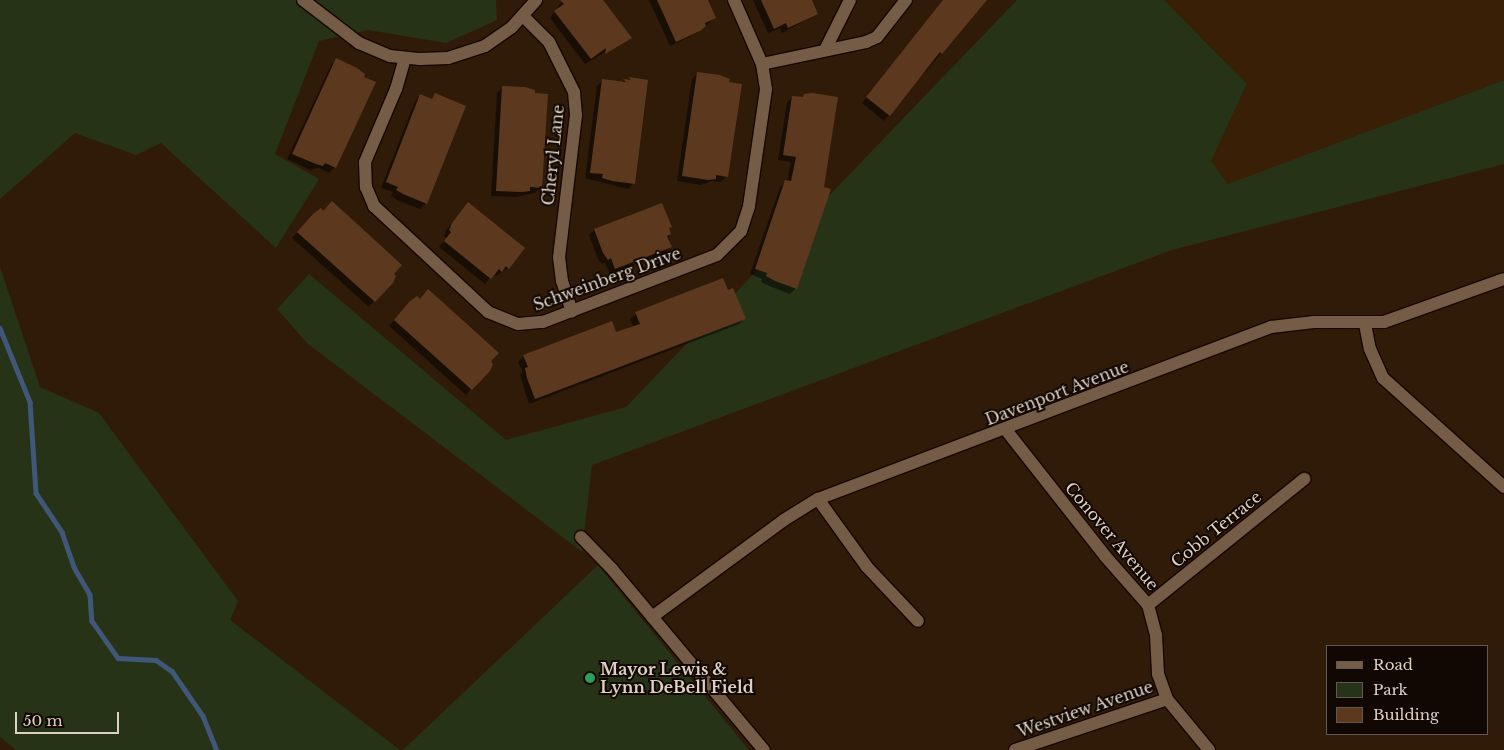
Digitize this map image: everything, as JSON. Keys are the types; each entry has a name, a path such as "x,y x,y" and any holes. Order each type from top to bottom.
{"street":[{"path":"303,0 359,43 376,52 405,58 436,59 472,51 498,38 524,17 536,0"},
{"name":"Schweinberg Drive","path":"405,58 396,89 365,162 366,187 374,206 473,301 498,318 529,324 572,311 711,258 734,241 750,206 764,116 766,89 762,64 734,0"},
{"path":"825,50 850,0"},
{"path":"762,64 877,37 906,0"},
{"name":"Cheryl Lane","path":"524,17 549,42 574,92 576,115 559,258 562,281 572,311"},
{"name":"Davenport Avenue","path":"652,617 784,520 818,499 1006,430 1271,327 1314,322 1365,324 1402,317 1504,279"},
{"path":"1365,324 1370,349 1383,378 1504,487"},
{"name":"Conover Avenue","path":"1006,430 1105,556 1148,605 1156,636 1158,674 1167,699 1209,750"},
{"name":"Cobb Terrace","path":"1148,605 1304,479"},
{"path":"818,499 867,567 918,621"},
{"path":"581,538 652,617 764,750"},
{"name":"Westview Avenue","path":"1014,750 1167,699"}],"shaded area":[{"path":"1164,0 1504,0 1504,80 1228,184 1211,161 1247,84"}],"green space":[{"path":"0,0 496,0 497,20 446,43 368,30 319,41 275,154 319,179 276,248 161,143 136,155 75,133 0,199"},
{"path":"1017,0 1164,0 1247,84 1211,161 1228,184 1504,80 1504,164 1172,250 592,465 582,552 308,344 277,309 309,274 506,440 626,407"},
{"path":"0,267 40,387 99,413 238,601 230,620 400,750 16,750 0,737"},
{"path":"598,565 749,750 403,750"}],"building":[{"path":"560,0 603,0 632,38 605,54 606,48 591,59 554,11 564,4"},
{"path":"657,0 708,0 716,18 705,23 706,26 700,31 676,42"},
{"path":"761,0 812,0 818,14 788,28 786,23 774,29"},
{"path":"943,0 987,0 942,54 940,52 890,116 866,97"},
{"path":"336,58 357,68 365,74 364,77 376,82 336,168 325,163 323,166 316,164 292,154"},
{"path":"697,72 720,75 730,79 729,82 742,84 728,177 716,175 716,179 708,180 682,176"},
{"path":"629,77 648,80 635,184 612,181 602,178 603,174 590,173 602,79 626,82 623,79 631,80"},
{"path":"502,86 525,87 535,90 535,93 548,94 542,188 530,187 530,191 522,192 496,191"},
{"path":"435,93 466,106 427,204 403,194 396,190 398,187 386,182 420,94 432,99"},
{"path":"812,93 838,97 824,187 831,189 797,289 775,281 766,276 767,273 755,269 785,180 791,181 796,157 783,155 792,96 803,97 804,94"},
{"path":"332,201 402,265 394,274 396,276 393,283 375,302 297,232 313,214 321,208 323,211"},
{"path":"468,202 525,248 509,269 506,266 502,272 499,269 491,279 444,241 451,232 449,230 452,223"},
{"path":"662,203 672,227 669,228 671,234 667,236 672,247 615,269 611,258 608,260 603,253 594,229"},
{"path":"723,278 728,290 733,288 746,319 535,399 527,378 525,368 528,367 523,355 612,321 616,332 640,324 635,312"},
{"path":"428,289 499,353 491,361 493,364 490,371 472,390 394,320 409,302 417,296 420,299"}],"waterway":[{"path":"0,328 30,402 36,493 62,532 74,567 90,595 92,621 118,658 156,660 172,671 203,716 217,750"}],"place":[{"name":"Mayor Lewis & Lynn DeBell Field","path":"590,678"}]}
